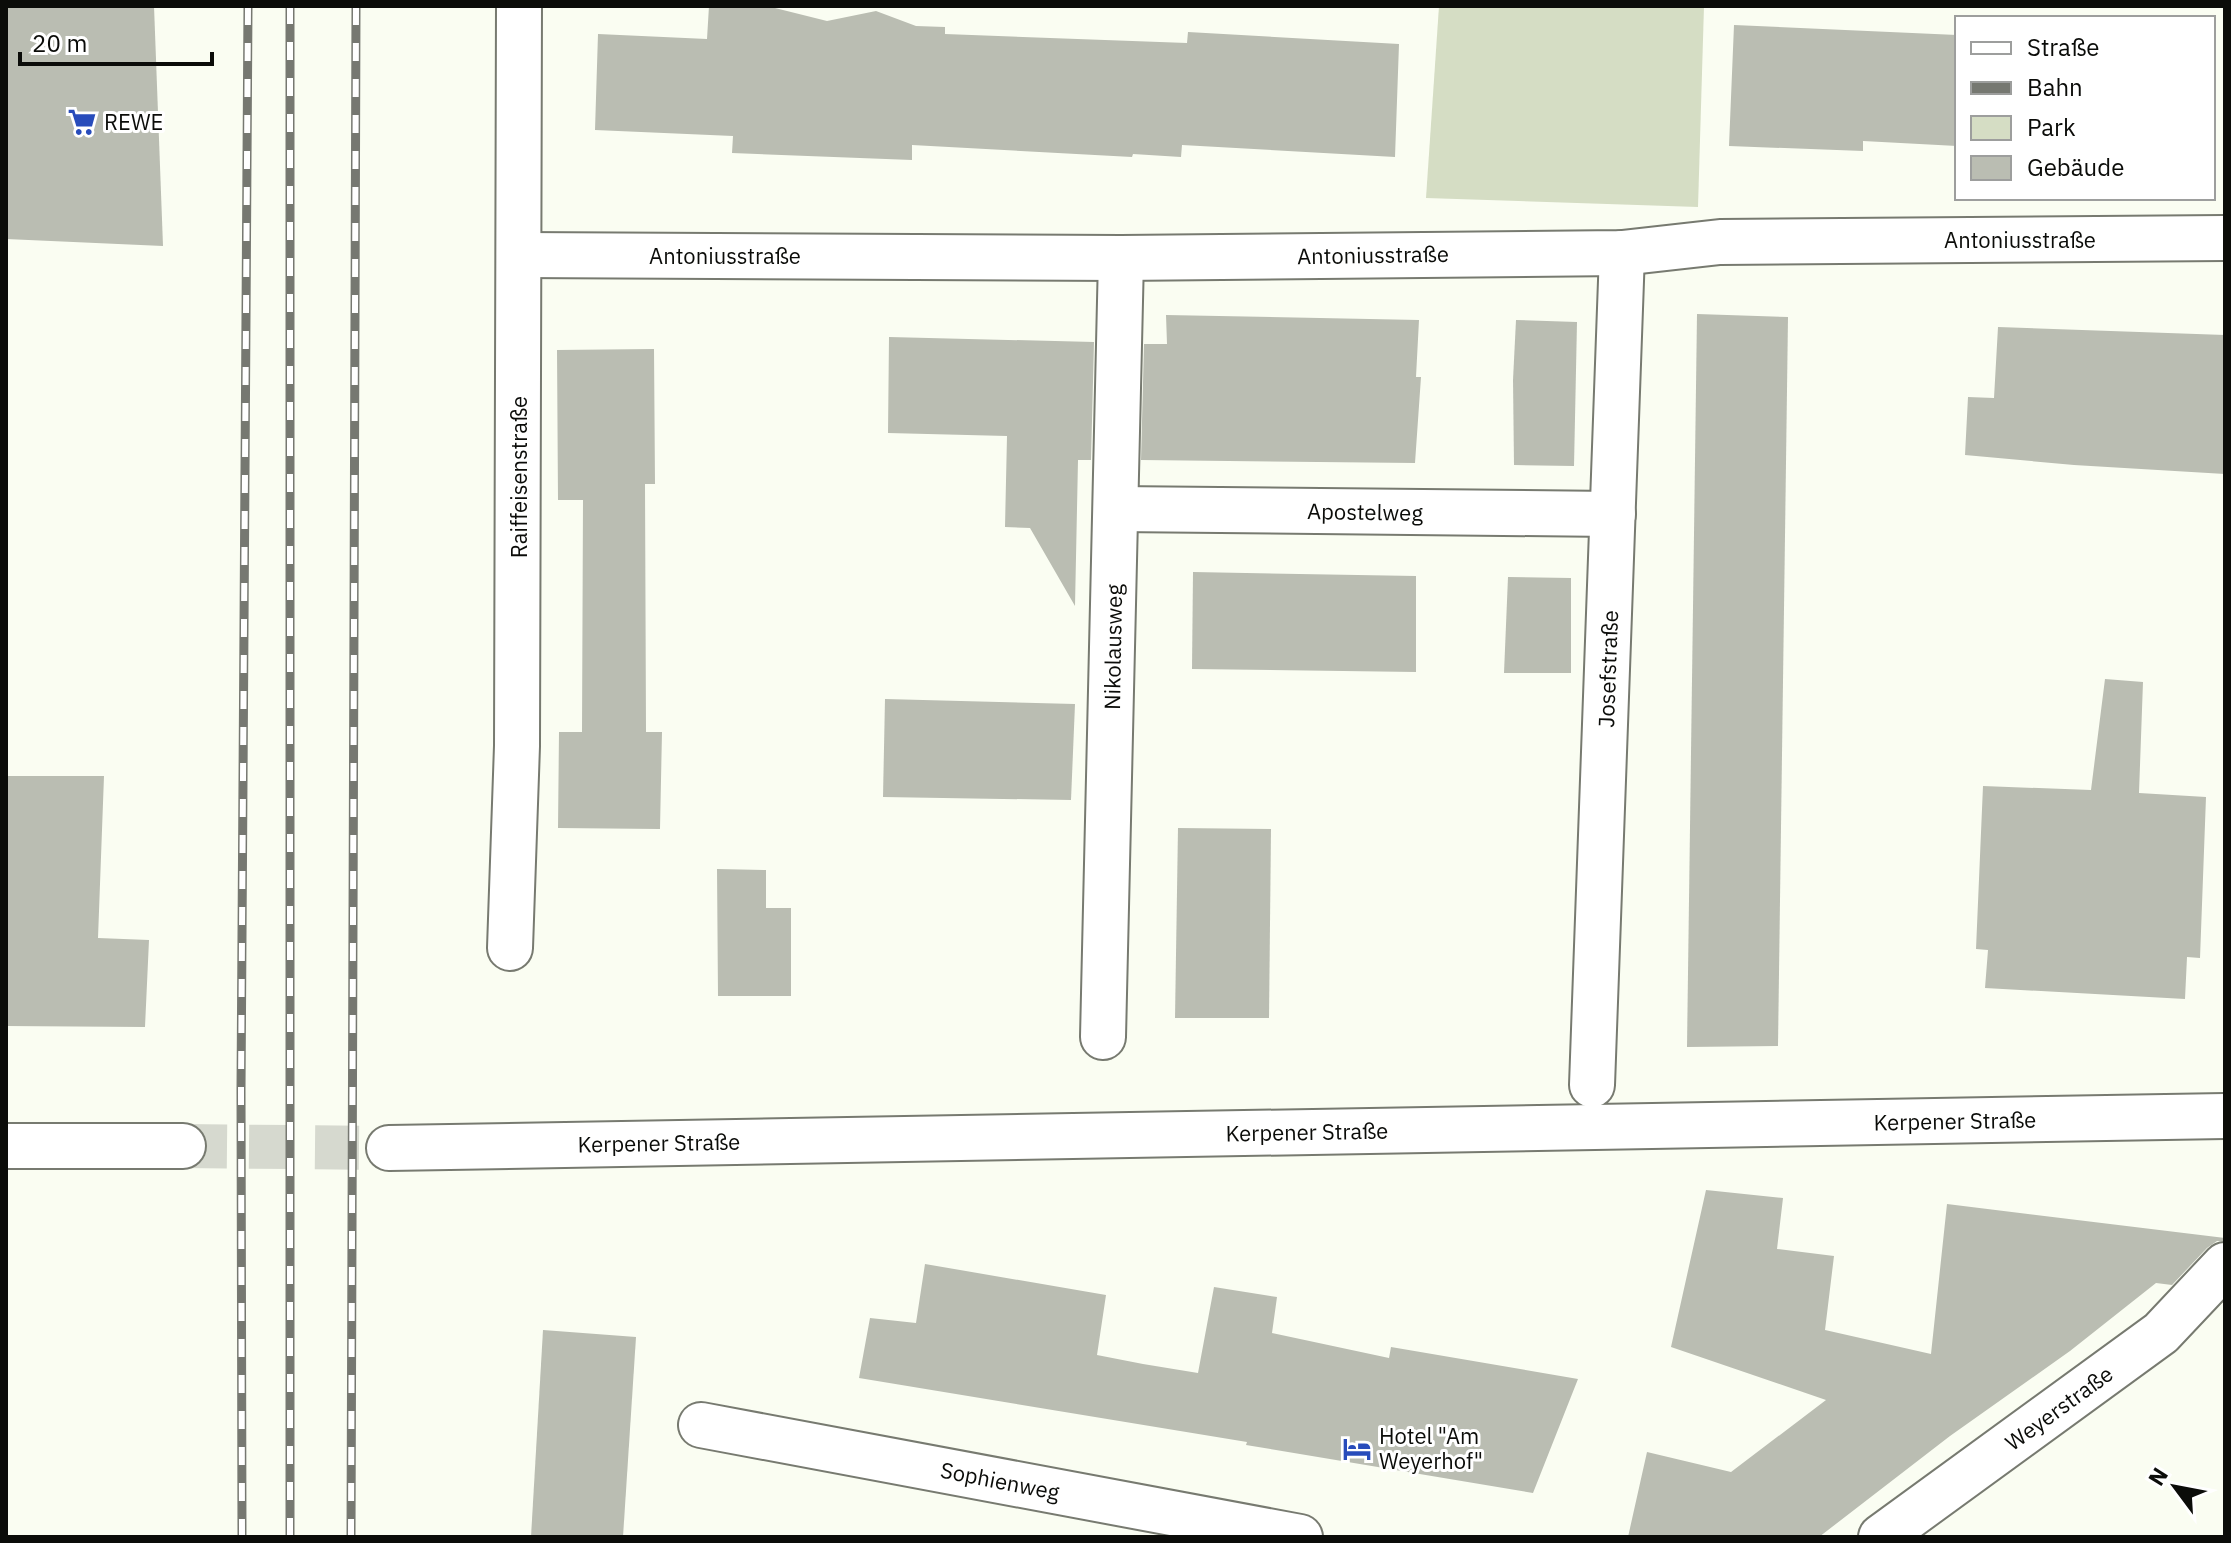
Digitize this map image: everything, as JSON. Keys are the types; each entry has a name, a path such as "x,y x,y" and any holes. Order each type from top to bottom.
{"street":[{"name":"Raiffeisenstraße","path":"510,948 517,746 519,6"},
{"name":"Antoniusstraße","path":"520,255 1121,258 1622,253 1720,242 2225,238"},
{"name":"Josefstraße","path":"1592,1085 1622,253"},
{"name":"Nikolausweg","path":"1103,1037 1121,258"},
{"name":"Apostelweg","path":"1116,509 1613,514"},
{"name":"Kerpener Straße","path":"389,1148 2225,1116"},
{"path":"6,1146 183,1146"},
{"name":"Weyerstraße","path":"1881,1537 2161,1333 2225,1265"},
{"name":"Sophienweg","path":"701,1425 1300,1537"}],"green space":[{"path":"1439,6 1704,6 1698,207 1426,198"}],"building":[{"name":"REWE","path":"6,6 154,6 163,246 6,239"},
{"path":"709,6 775,8 827,21 876,11 916,26 945,27 945,34 1187,43 1188,32 1399,44 1395,157 1182,145 1181,157 1133,154 1132,157 912,145 912,160 732,153 733,136 595,130 598,34 707,39"},
{"path":"1734,25 1955,35 1955,146 1863,141 1863,151 1729,146"},
{"path":"1697,314 1788,317 1778,1046 1687,1047"},
{"path":"1166,315 1419,320 1416,377 1421,377 1415,463 1141,460 1144,344 1167,344"},
{"path":"1516,320 1577,322 1574,466 1514,465"},
{"path":"1998,327 2225,335 2225,474 1965,455 1968,397 1994,398"},
{"path":"889,337 1094,342 1091,460 1078,460 1075,606 1030,528 1005,527 1007,436 888,433"},
{"path":"654,349 655,484 645,484 646,732 662,732 660,829 558,828 559,732 582,732 583,500 558,500 557,350"},
{"path":"1193,572 1416,576 1416,672 1192,669"},
{"path":"1508,577 1571,578 1571,673 1504,673"},
{"path":"2105,679 2143,682 2139,793 2206,797 2200,958 2187,957 2185,999 1985,988 1988,950 1976,949 1983,786 2091,790"},
{"path":"885,699 1075,704 1071,800 883,797"},
{"path":"6,776 104,776 98,938 149,940 145,1027 6,1026"},
{"path":"1178,828 1271,829 1269,1018 1175,1018"},
{"path":"717,869 766,870 766,908 791,908 791,996 718,996"},
{"path":"1706,1190 1783,1198 1777,1249 1834,1256 1825,1330 1931,1354 1947,1204 2225,1238 2225,1241 2217,1241 2207,1248 2172,1285 2156,1283 2070,1351 1950,1436 1819,1537 1628,1537 1647,1452 1731,1472 1826,1400 1671,1347"},
{"path":"925,1264 1106,1295 1097,1355 1143,1364 1198,1373 1214,1287 1277,1297 1272,1333 1389,1358 1391,1347 1578,1379 1533,1493 859,1378 870,1318 916,1323"},
{"path":"543,1330 636,1337 623,1537 531,1537"}],"tunnel":[{"path":"183,1146 389,1148"}],"railway":[{"path":"242,1537 241,1090 248,6"},
{"path":"290,6 290,1537"},
{"path":"351,1537 356,6"}],"place":[{"name":"REWE","path":"82,122"},
{"name":"Hotel \"Am Weyerhof\"","path":"1357,1449"}]}
